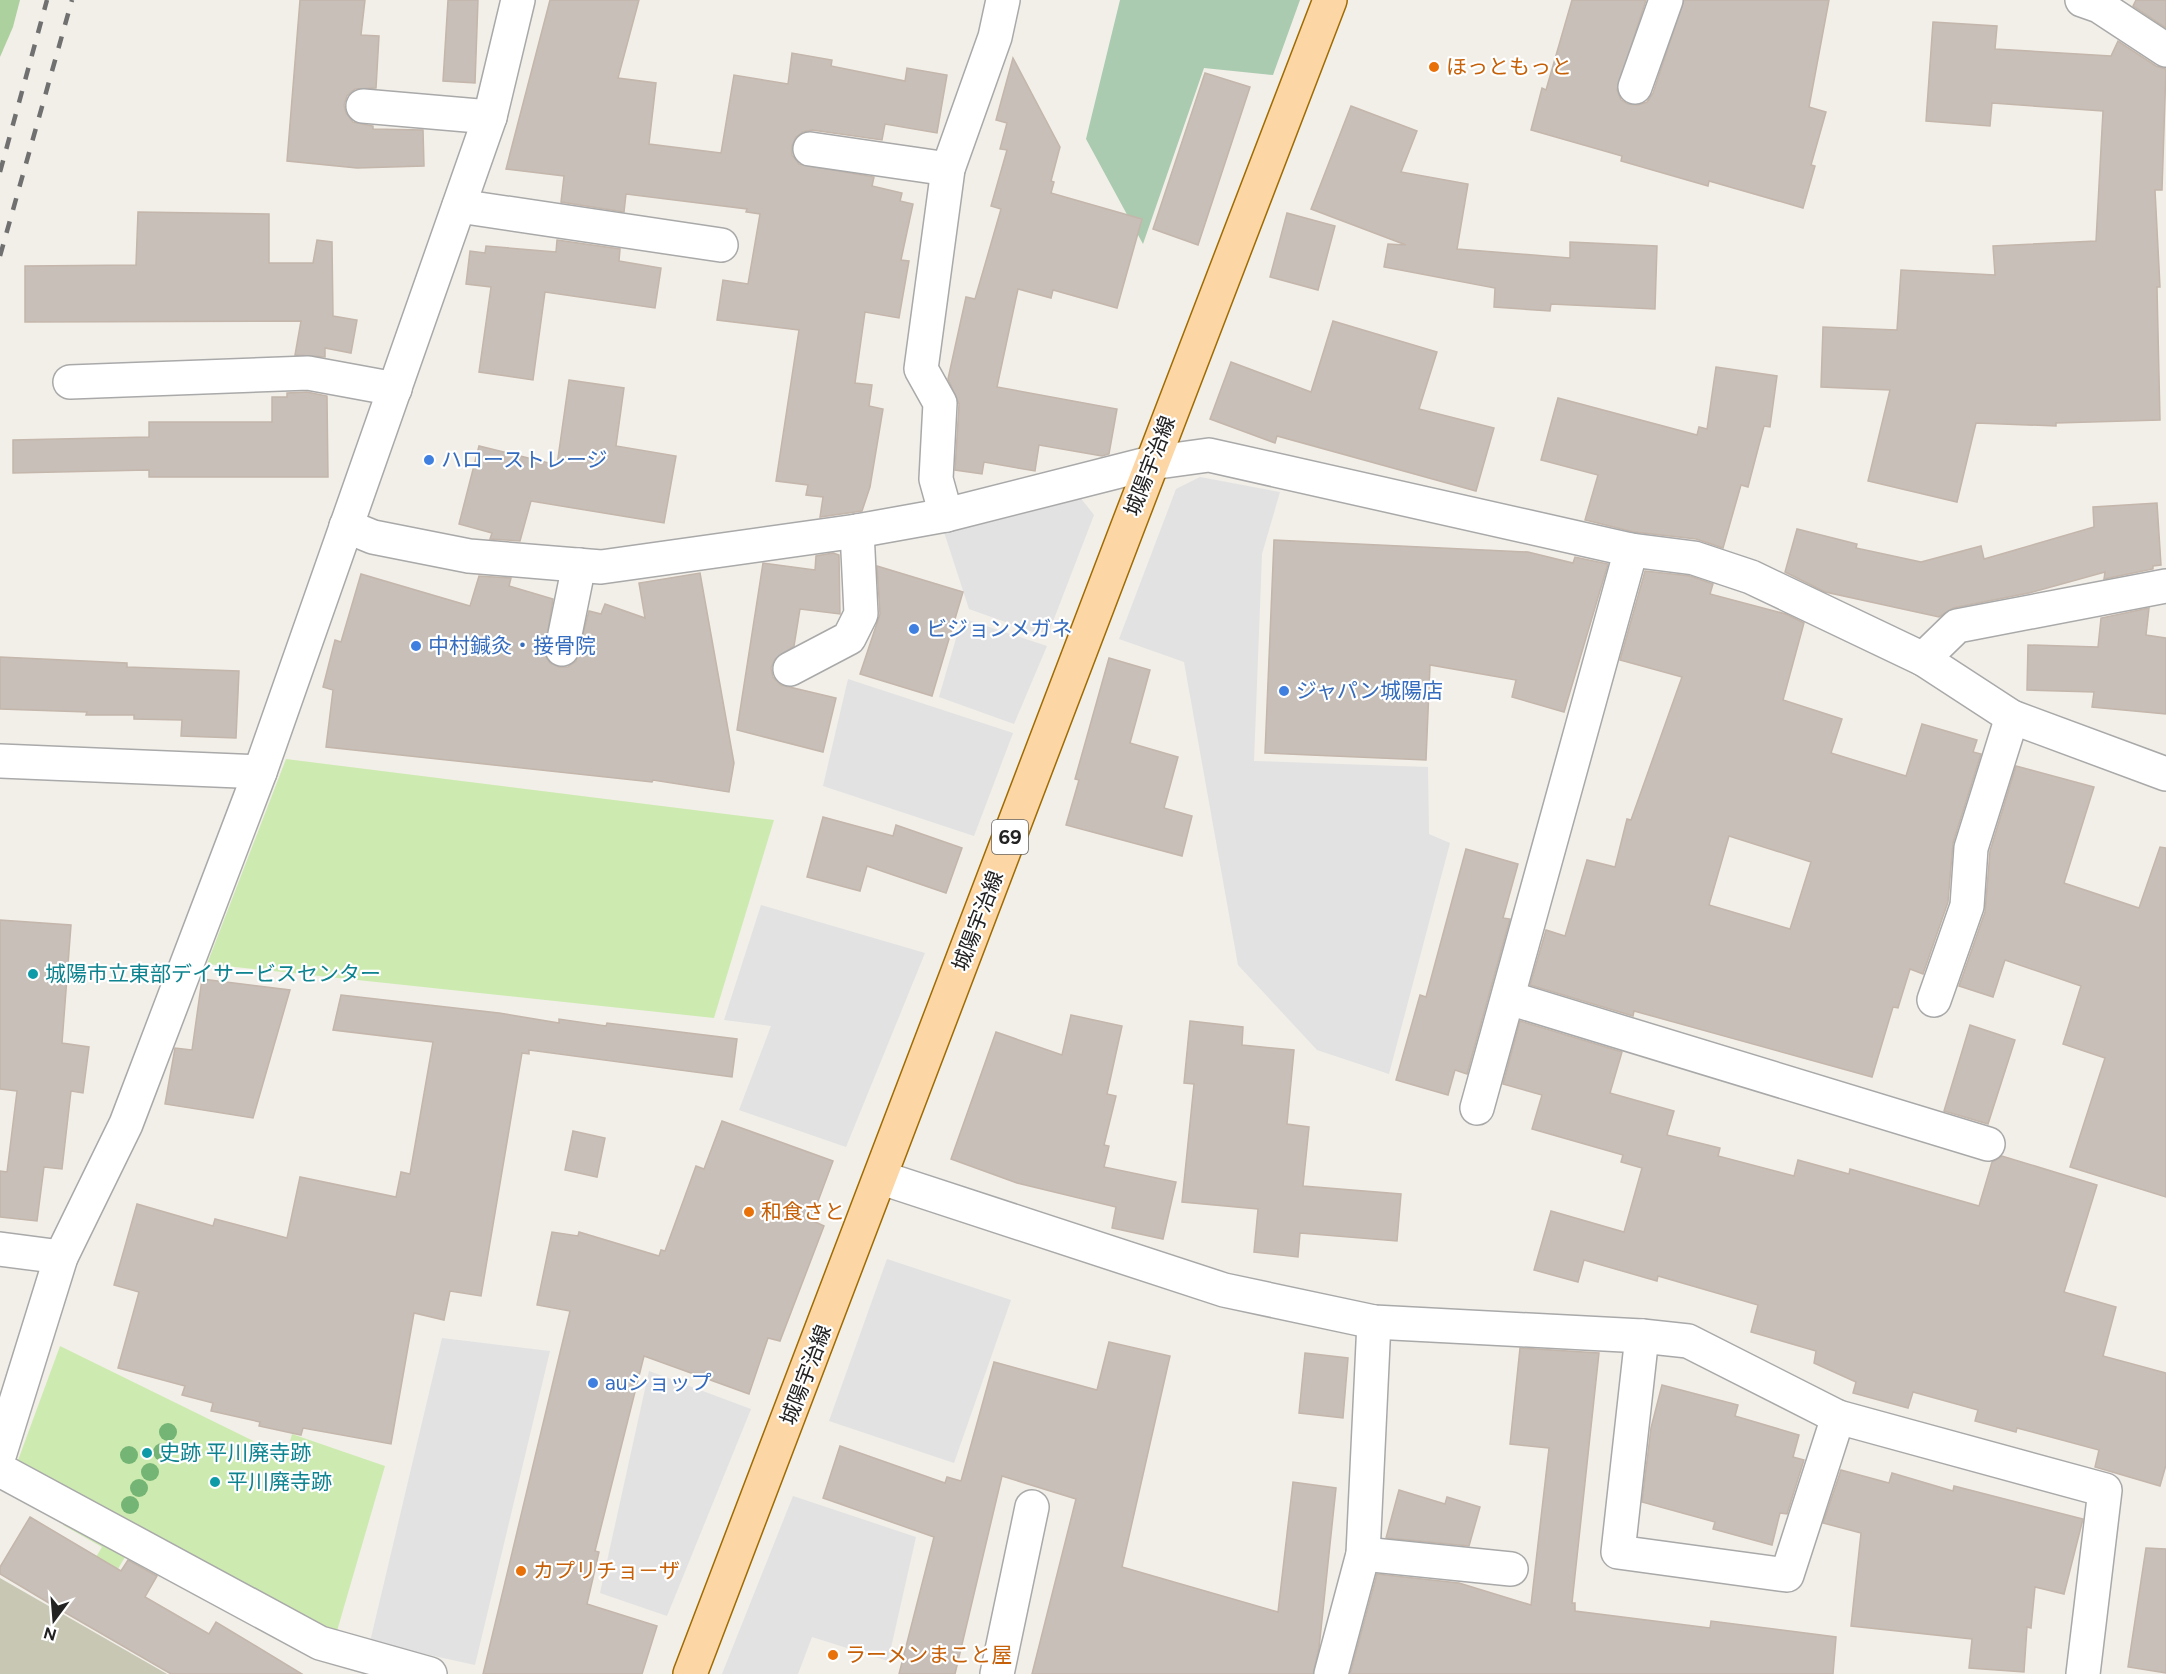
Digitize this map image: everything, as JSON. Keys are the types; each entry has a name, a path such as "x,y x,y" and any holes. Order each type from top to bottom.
{"main road":[{"name":"城陽宇治線","path":"690,1674 882,1178 1150,463 1330,0"}],"street":[{"path":"0,1453 61,1257 126,1124 260,772 490,117 518,0"},
{"path":"946,515 936,479 940,403 921,369 948,169 995,37 1003,0"},
{"path":"1635,87 1666,0"},
{"path":"2094,2 2166,50"},
{"path":"363,106 490,117"},
{"path":"810,148 948,169"},
{"path":"459,206 721,245"},
{"path":"70,382 308,373 395,389"},
{"path":"346,526 373,537 469,556 601,567 857,531 946,515 1150,463 1209,455 1631,550 1694,558 1751,577 1923,659 2012,717 2166,774"},
{"path":"790,669 849,639 861,614 857,531"},
{"path":"1477,1108 1631,550"},
{"path":"562,649 579,565"},
{"path":"1923,659 1957,626 2166,586"},
{"path":"1934,1000 1967,906 1971,848 2012,717"},
{"path":"0,761 260,772"},
{"path":"1509,998 1988,1144"},
{"path":"882,1178 1224,1290 1374,1322 1642,1336 1688,1341 1838,1417 2106,1490 2083,1674"},
{"path":"0,1249 61,1257"},
{"path":"1331,1674 1363,1554 1374,1322"},
{"path":"1642,1336 1618,1552 1787,1575 1838,1417"},
{"path":"0,1470 320,1643 430,1674"},
{"path":"997,1674 1032,1507"},
{"path":"1363,1554 1511,1569"}],"shaded area":[{"path":"1200,477 1280,492 1262,554 1254,761 1428,767 1429,834 1450,843 1389,1074 1317,1050 1238,965 1184,662 1119,639 1176,489"},
{"path":"1079,496 1094,515 1047,637 969,609 944,532"},
{"path":"962,618 1047,646 1014,724 939,697"},
{"path":"848,679 1013,733 974,836 823,786"},
{"name":"和食さと","path":"761,905 925,953 846,1147 739,1110 771,1026 724,1020"},
{"path":"887,1259 1011,1300 954,1463 829,1421"},
{"path":"442,1338 550,1351 475,1665 370,1642"},
{"path":"649,1371 751,1409 667,1616 600,1593"},
{"path":"793,1496 916,1537 888,1661 812,1637 798,1674 722,1674"},
{"path":"0,1578 167,1674 0,1674"}],"green space":[{"path":"0,0 20,0 13,27 0,57"},
{"path":"1120,0 1300,0 1273,75 1204,68 1143,244 1086,139"},
{"path":"286,759 774,820 714,1018 207,964"},
{"name":"平川廃寺跡","path":"60,1346 286,1457 292,1434 385,1466 337,1631 308,1625 139,1533 86,1624 63,1612 102,1547 63,1525 78,1498 17,1463"}],"building":[{"path":"300,0 365,0 361,35 379,36 376,88 355,89 347,96 344,105 346,113 353,122 373,126 373,129 423,130 424,166 357,168 287,161"},
{"path":"448,0 478,0 475,83 443,81"},
{"path":"550,0 639,0 618,78 656,83 649,144 721,153 734,75 788,84 792,53 832,60 831,66 905,81 907,68 947,75 937,133 885,124 882,140 812,130 796,137 792,146 792,155 799,164 874,177 872,186 902,193 900,201 913,204 901,260 909,261 899,318 865,312 855,383 872,385 869,406 883,409 870,487 862,511 820,517 823,497 806,495 808,485 776,481 799,330 717,320 723,280 748,284 760,214 746,212 747,209 626,194 624,212 561,202 564,176 506,169"},
{"path":"1572,0 1646,0 1617,90 1621,100 1628,104 1638,105 1647,102 1653,93 1684,0 1829,0 1809,107 1826,112 1811,165 1815,166 1803,208 1709,181 1708,186 1621,161 1622,156 1531,130 1542,88 1546,90"},
{"path":"2136,0 2166,0 2166,28 2133,6"},
{"path":"1933,22 1997,26 1995,49 2111,56 2118,41 2156,66 2166,69 2162,190 2155,190 2160,287 2157,287 2160,420 2056,423 2056,426 1976,423 1957,502 1868,481 1890,390 1821,387 1823,327 1897,330 1901,270 1995,275 1993,246 2096,241 2103,111 1992,103 1990,126 1926,121"},
{"path":"1013,58 1060,147 1051,181 1054,182 1051,193 1142,219 1117,308 1053,290 1051,298 1018,289 997,387 1117,409 1109,454 1102,456 1039,445 1035,471 984,462 982,474 955,470 959,404 948,379 966,297 975,299 1001,209 991,206 1007,150 1000,149 1007,123 996,120"},
{"path":"1205,73 1250,87 1198,245 1153,229"},
{"path":"1351,106 1417,131 1401,172 1468,184 1457,249 1570,258 1570,242 1657,246 1655,309 1551,304 1550,311 1494,307 1495,288 1384,267 1388,244 1406,245 1311,209"},
{"path":"138,212 269,214 269,263 313,263 317,240 332,242 333,316 357,320 351,353 325,348 325,357 295,355 301,321 25,322 25,266 136,265"},
{"path":"1287,213 1335,226 1318,290 1270,277"},
{"path":"557,240 620,249 619,261 661,268 655,308 545,292 533,380 479,372 491,287 466,284 470,251 485,253 486,246 556,252"},
{"path":"1333,321 1437,352 1419,409 1494,428 1476,491 1277,436 1275,443 1210,419 1231,362 1311,392"},
{"path":"1716,367 1777,376 1770,427 1764,426 1748,487 1741,485 1723,548 1696,539 1634,532 1585,520 1598,475 1541,460 1558,398 1697,435 1699,427 1707,429"},
{"path":"569,380 624,388 616,446 676,456 664,523 531,501 520,541 490,539 492,533 459,524 479,446 557,465"},
{"path":"307,392 327,396 328,477 149,477 149,470 13,473 13,440 149,437 149,422 272,422 272,397 287,397 287,393"},
{"path":"2157,503 2161,565 2153,566 2153,569 2104,579 2105,572 2029,593 1953,608 1939,617 1825,592 1785,572 1797,529 1857,544 1856,548 1921,562 1981,546 1984,559 2094,527 2093,507"},
{"path":"1274,540 1528,552 1573,563 1575,557 1608,564 1564,712 1512,697 1516,680 1430,665 1426,760 1265,753"},
{"path":"833,553 839,555 840,614 800,609 794,646 775,659 771,668 773,677 781,685 836,698 823,752 737,730 763,563 815,570 816,556"},
{"path":"877,566 963,592 932,696 860,674 880,614"},
{"path":"1645,571 1690,576 1713,584 1710,594 1786,614 1804,623 1783,700 1842,719 1831,753 1906,776 1922,724 1977,740 1973,752 1981,754 1953,843 1948,902 1923,974 1910,969 1898,1008 1893,1007 1872,1077 1634,1011 1633,1016 1530,985 1546,930 1565,936 1587,860 1615,867 1627,819 1631,820 1682,677 1620,660","holes":["1729,836 1811,862 1790,929 1709,905"]},
{"path":"700,573 734,763 729,792 653,780 652,782 326,747 333,690 323,687 335,640 341,642 361,574 470,606 479,576 511,578 509,586 553,599 544,654 550,663 559,667 568,667 576,661 589,611 601,614 605,604 645,618 639,583"},
{"path":"2149,608 2146,635 2166,638 2166,714 2092,707 2094,692 2027,690 2028,645 2098,647 2101,618"},
{"path":"0,657 127,663 127,667 239,671 236,738 181,736 182,720 134,719 134,715 86,715 87,712 0,709"},
{"path":"1109,658 1150,670 1130,743 1178,757 1164,808 1192,816 1182,856 1066,825 1079,780 1075,779"},
{"path":"2016,766 2094,787 2064,883 2139,908 2160,847 2166,848 2166,1197 2070,1167 2105,1058 2063,1044 2081,986 2005,960 1993,997 1959,986 1985,912 1990,851"},
{"path":"823,817 893,836 896,825 962,848 946,893 867,866 860,891 807,877"},
{"path":"1466,849 1518,864 1503,918 1510,919 1467,1074 1455,1070 1448,1095 1396,1080 1420,995 1426,997"},
{"path":"0,920 71,925 62,1043 89,1047 83,1093 71,1091 62,1169 44,1167 37,1221 0,1217 0,1171 7,1172 17,1091 0,1089"},
{"path":"202,979 290,990 253,1118 165,1104 175,1048 192,1050"},
{"path":"341,995 499,1013 559,1023 559,1019 606,1026 607,1023 737,1039 732,1077 529,1050 529,1054 522,1053 481,1296 450,1291 444,1320 414,1313 391,1444 303,1428 301,1435 259,1426 260,1422 211,1411 213,1403 182,1395 185,1386 118,1368 139,1292 114,1285 137,1204 213,1226 215,1219 287,1238 300,1177 396,1197 401,1172 410,1174 433,1042 333,1030"},
{"path":"1071,1015 1122,1026 1107,1094 1116,1096 1104,1145 1109,1146 1104,1167 1176,1182 1163,1239 1112,1228 1116,1207 1017,1183 951,1159 996,1032 1062,1055"},
{"path":"1190,1021 1243,1027 1242,1045 1294,1050 1287,1124 1309,1127 1303,1186 1401,1194 1397,1241 1300,1233 1298,1257 1254,1252 1258,1209 1182,1202 1194,1084 1184,1083"},
{"path":"1520,1021 1622,1052 1610,1093 1674,1111 1667,1135 1720,1148 1718,1156 1794,1176 1798,1160 1849,1174 1850,1169 1979,1206 1992,1162 2002,1156 2097,1185 2064,1292 2116,1307 2103,1356 2166,1373 2166,1465 2160,1486 2095,1467 2099,1450 2017,1428 2016,1432 1975,1421 1978,1410 1913,1392 1908,1408 1853,1393 1856,1382 1814,1363 1816,1351 1751,1332 1758,1305 1658,1276 1657,1281 1584,1260 1578,1282 1534,1270 1551,1211 1624,1232 1642,1168 1621,1162 1623,1155 1532,1129 1542,1095 1503,1084"},
{"path":"1970,1025 2015,1040 1988,1124 1944,1111"},
{"path":"722,1121 833,1161 811,1220 824,1226 780,1341 768,1338 749,1394 644,1356 595,1551 599,1552 587,1604 657,1626 642,1674 483,1674 570,1311 537,1305 552,1232 578,1236 579,1232 659,1256 661,1250 665,1251 696,1166 704,1169"},
{"path":"573,1131 605,1138 597,1177 565,1170"},
{"path":"1109,1342 1170,1356 1122,1567 1278,1612 1293,1482 1336,1488 1319,1648 1313,1674 1032,1674 1076,1499 1002,1476 955,1674 899,1674 934,1537 823,1498 840,1446 945,1483 947,1477 961,1481 994,1362 1097,1390"},
{"path":"1520,1348 1599,1353 1572,1603 1575,1603 1575,1611 1710,1628 1711,1621 1836,1637 1833,1674 1350,1674 1377,1574 1459,1583 1531,1605 1549,1448 1510,1444"},
{"path":"1305,1353 1348,1358 1343,1418 1299,1413"},
{"path":"1662,1385 1738,1405 1735,1416 1799,1435 1793,1457 1804,1460 1787,1514 1780,1513 1772,1545 1713,1529 1715,1522 1642,1502 1651,1428"},
{"path":"1841,1470 1889,1483 1892,1473 1953,1491 1954,1486 2083,1519 2064,1594 2035,1587 2031,1628 2027,1627 2024,1672 1969,1668 1972,1639 1851,1626 1861,1533 1823,1523"},
{"path":"1399,1490 1445,1504 1447,1497 1480,1507 1469,1546 1386,1538"},
{"path":"30,1517 121,1571 128,1560 157,1576 145,1597 209,1634 216,1622 302,1674 171,1674 0,1574 0,1567"},
{"path":"2146,1548 2166,1549 2166,1673 2128,1667"}],"railway":[{"path":"0,172 47,0"},
{"path":"0,256 72,0"}],"place":[{"name":"ほっともっと","path":"1434,67"},
{"name":"ハローストレージ","path":"429,460"},
{"name":"ビジョンメガネ","path":"914,629"},
{"name":"中村鍼灸・接骨院","path":"416,646"},
{"name":"ジャパン城陽店","path":"1284,691"},
{"name":"城陽市立東部デイサービスセンター","path":"33,974"},
{"name":"和食さと","path":"749,1212"},
{"name":"auショップ","path":"593,1383"},
{"name":"史跡 平川廃寺跡","path":"147,1453"},
{"name":"平川廃寺跡","path":"215,1482"},
{"name":"カプリチョ－ザ","path":"521,1571"},
{"name":"ラーメンまこと屋","path":"833,1655"}]}
